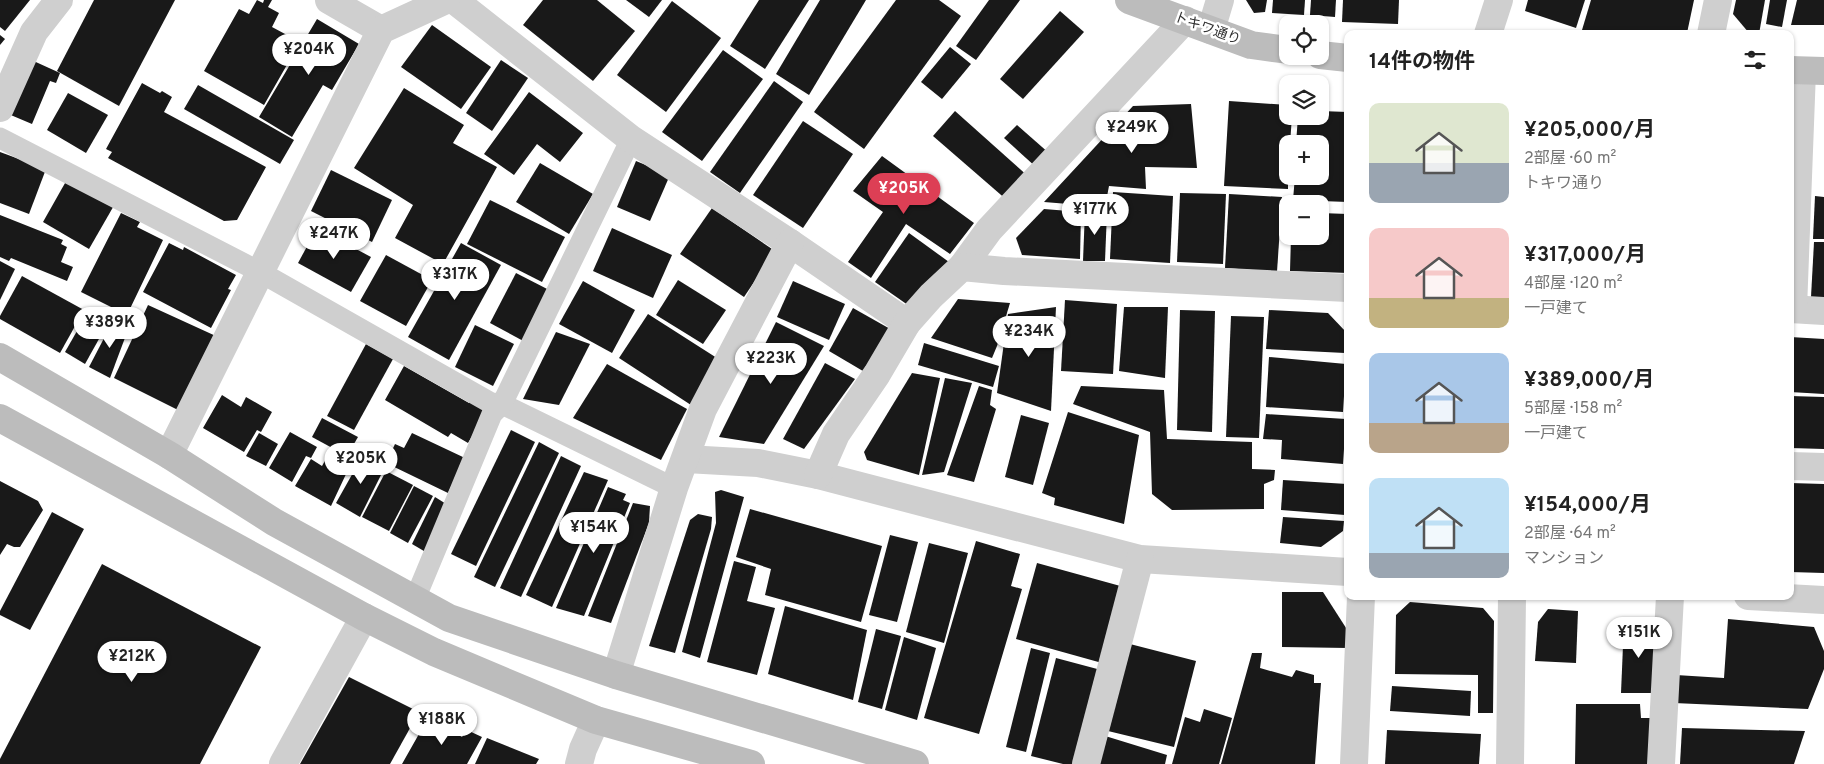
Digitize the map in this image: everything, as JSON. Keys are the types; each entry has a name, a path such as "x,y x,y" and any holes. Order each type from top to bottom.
{"street":[{"path":"0,108 34,32 59,0"},
{"path":"329,0 382,30"},
{"path":"168,455 382,30 446,0"},
{"path":"454,0 631,138 908,323"},
{"name":"トキワ通り","path":"1129,0 1251,45 1279,49"},
{"path":"1211,30 1220,0"},
{"path":"1489,30 1499,0"},
{"path":"1712,30 1718,0"},
{"path":"818,475 836,434 877,374 908,323 931,296 962,267 989,230 1185,20"},
{"path":"1329,56 1344,58"},
{"path":"1794,272 1805,71"},
{"path":"616,675 674,488 703,409 790,243"},
{"path":"962,267 1004,271 1344,288"},
{"path":"1794,309 1824,311"},
{"path":"0,357 168,455 274,522 449,618 616,675 915,764"},
{"path":"0,418 364,617 434,652 596,720 735,762"},
{"path":"686,459 758,463 818,475 1140,559 1344,572"},
{"path":"1794,466 1824,467"},
{"path":"1086,764 1140,559"},
{"path":"1794,598 1824,600"},
{"path":"1354,764 1361,600"},
{"path":"1510,764 1512,600"},
{"path":"1661,764 1670,600"},
{"path":"283,764 364,617"},
{"path":"579,764 596,720"}],"lane":[{"path":"0,138 260,272 491,403 502,404 674,488"},
{"path":"415,599 492,414 502,404 631,138"}],"building":[{"path":"0,0 30,0 5,31 0,27"},
{"path":"94,0 175,0 119,106 57,71"},
{"path":"257,0 263,3 264,0 272,0 268,7 279,13 272,27 300,42 264,105 204,71 239,9 249,14"},
{"path":"543,0 597,0 635,31 593,81 523,25"},
{"path":"626,0 662,0 649,17"},
{"path":"759,0 809,0 765,69 730,46"},
{"path":"820,0 866,0 809,95 776,74"},
{"path":"896,0 939,0 961,16 864,149 814,112"},
{"path":"989,0 1020,0 976,60 956,46"},
{"path":"1246,0 1267,0 1265,12 1254,13"},
{"path":"1273,0 1305,0 1304,15 1272,13"},
{"path":"1311,0 1336,0 1335,17 1329,15 1310,15"},
{"path":"1343,0 1399,0 1398,24 1342,22"},
{"path":"1528,0 1585,0 1576,28 1525,11"},
{"path":"1591,0 1694,0 1688,30 1582,30"},
{"path":"1736,0 1765,0 1760,30 1746,30 1733,14"},
{"path":"1770,0 1787,0 1782,27 1766,24"},
{"path":"1797,0 1824,0 1824,25 1791,25"},
{"path":"672,1 721,38 666,112 617,75"},
{"path":"1060,11 1084,32 1023,99 1000,79"},
{"path":"317,19 359,44 332,90 323,85 292,137 259,117"},
{"path":"432,25 491,67 461,109 401,67"},
{"path":"0,35 5,39 0,45"},
{"path":"950,47 971,64 942,99 921,82"},
{"path":"723,50 763,79 702,161 662,132"},
{"path":"27,58 60,73 56,83 50,81 32,124 6,113"},
{"path":"501,60 528,78 492,131 466,113"},
{"path":"774,81 803,102 740,193 710,172"},
{"path":"142,83 172,97 164,112 266,167 237,220 224,221 108,158 112,152 106,149"},
{"path":"198,85 294,140 280,164 184,109"},
{"path":"404,88 464,125 453,143 497,167 443,264 395,238 413,205 354,168"},
{"path":"529,92 583,133 560,162 537,144 514,175 484,154"},
{"path":"68,93 108,115 86,153 47,130"},
{"path":"1229,101 1279,104 1279,125 1291,125 1291,135 1279,135 1279,185 1288,185 1288,189 1224,186"},
{"path":"1191,104 1197,168 1145,167 1146,189 1109,186 1105,207 1044,202 1133,106"},
{"path":"955,111 1030,178 1008,201 933,136"},
{"path":"1329,111 1344,112 1344,202 1329,201 1329,195 1293,195 1294,185 1329,185 1329,135 1297,135 1297,125 1329,125"},
{"path":"803,121 853,154 803,228 753,195"},
{"path":"1017,125 1050,154 1037,168 1004,138"},
{"path":"0,152 46,169 29,214 0,203"},
{"path":"882,156 974,223 950,254 906,224 871,278 848,262 883,212 853,191"},
{"path":"636,161 670,175 650,221 617,207"},
{"path":"540,163 593,194 569,234 516,202"},
{"path":"331,170 392,200 372,242 311,211"},
{"path":"69,176 116,202 89,249 43,222"},
{"path":"1113,192 1173,196 1170,263 1110,259"},
{"path":"1180,193 1226,194 1223,264 1177,262"},
{"path":"1229,194 1279,197 1277,272 1225,268"},
{"path":"1815,196 1824,197 1824,239 1813,239"},
{"path":"490,200 565,237 542,282 467,244"},
{"path":"712,208 775,251 744,297 680,254"},
{"path":"1044,209 1081,212 1080,259 1022,255 1016,238"},
{"path":"1085,211 1107,212 1105,261 1083,261"},
{"path":"121,213 140,222 137,227 163,240 127,315 81,292"},
{"path":"1329,213 1344,214 1344,273 1290,271 1291,245 1329,245"},
{"path":"0,215 63,240 61,244 67,247 61,262 73,267 67,281 11,258 9,261 0,257"},
{"path":"317,228 371,257 351,292 298,263"},
{"path":"612,228 672,255 653,298 593,271"},
{"path":"909,233 949,262 915,310 875,282"},
{"path":"1814,242 1824,242 1824,298 1811,297"},
{"path":"169,243 183,250 184,247 236,275 228,289 231,290 211,328 143,292"},
{"path":"461,243 501,265 449,360 408,337"},
{"path":"386,255 432,280 406,326 360,301"},
{"path":"0,261 15,269 0,300"},
{"path":"516,273 553,292 527,343 490,323"},
{"path":"22,276 84,310 60,353 0,319"},
{"path":"678,280 726,310 703,344 656,315"},
{"path":"583,281 635,310 612,353 559,324"},
{"path":"793,281 845,304 829,340 777,317"},
{"path":"958,299 1010,303 992,358 931,338"},
{"path":"1065,300 1117,304 1113,374 1061,371"},
{"path":"148,305 218,337 186,414 114,378"},
{"path":"1056,307 1051,411 997,393 1008,314"},
{"path":"1124,307 1168,307 1165,378 1119,371"},
{"path":"853,308 892,330 868,374 829,351"},
{"path":"89,310 109,321 85,364 65,352"},
{"path":"1180,310 1215,311 1212,432 1177,430"},
{"path":"1269,310 1328,313 1344,330 1344,353 1266,349"},
{"path":"648,314 720,360 691,405 619,358"},
{"path":"1231,316 1264,317 1259,438 1226,437"},
{"path":"114,319 129,327 110,378 89,367"},
{"path":"776,322 824,346 764,444 719,437"},
{"path":"475,325 514,344 493,386 455,367"},
{"path":"556,332 590,344 559,405 523,399"},
{"path":"1794,337 1824,339 1824,394 1794,392"},
{"path":"924,343 999,366 993,387 918,365"},
{"path":"366,344 393,359 354,430 327,416"},
{"path":"1269,357 1344,364 1343,412 1266,407"},
{"path":"825,363 855,379 804,449 783,439"},
{"path":"607,364 687,409 661,460 573,418"},
{"path":"404,366 469,403 470,400 485,409 484,416 468,443 451,433 448,437 385,400"},
{"path":"912,373 940,378 919,475 867,460 864,452"},
{"path":"945,378 972,383 944,472 922,475"},
{"path":"979,386 992,390 990,405 996,409 974,482 947,475"},
{"path":"1081,386 1164,390 1167,439 1252,442 1252,469 1275,470 1274,480 1264,484 1264,509 1172,510 1152,494 1150,432 1073,404"},
{"path":"222,395 241,407 246,397 272,412 261,432 257,430 244,452 203,428"},
{"path":"1794,396 1824,397 1824,449 1794,448"},
{"path":"1068,412 1139,435 1124,524 1054,505 1055,498 1042,493"},
{"path":"1266,414 1344,419 1343,464 1281,459 1282,440 1263,439"},
{"path":"1021,415 1049,423 1033,485 1005,477"},
{"path":"322,418 358,437 347,456 312,437"},
{"path":"511,430 535,442 476,566 451,554"},
{"path":"290,432 317,447 311,458 306,456 292,482 269,468"},
{"path":"259,433 278,444 266,466 246,456"},
{"path":"412,433 465,458 448,493 386,463 395,444 404,448"},
{"path":"539,442 559,453 495,587 474,577"},
{"path":"363,455 386,465 360,517 336,503"},
{"path":"561,456 581,466 521,597 500,588"},
{"path":"311,459 322,466 326,459 347,472 331,506 295,486"},
{"path":"386,471 413,485 389,531 362,517"},
{"path":"584,472 608,480 552,607 526,595"},
{"path":"1283,480 1344,484 1344,515 1281,510"},
{"path":"0,481 38,501 43,510 20,547 7,544 0,555"},
{"path":"1794,483 1824,484 1824,573 1794,572"},
{"path":"414,486 433,496 408,543 390,533"},
{"path":"608,487 626,494 623,500 630,503 584,616 556,608"},
{"path":"721,490 744,497 700,658 682,652 716,523 715,492"},
{"path":"435,497 451,507 429,554 412,544"},
{"path":"633,503 650,506 649,523 611,623 588,616"},
{"path":"750,509 882,546 861,622 765,595 771,569 736,557"},
{"path":"52,512 84,529 30,630 0,615 0,611"},
{"path":"698,514 712,517 711,529 675,653 649,646 690,520"},
{"path":"1283,517 1344,521 1343,531 1321,547 1280,543"},
{"path":"890,535 918,542 897,622 869,615"},
{"path":"976,541 1020,554 1011,586 1022,589 979,734 924,718"},
{"path":"929,543 968,553 944,643 906,632"},
{"path":"734,561 756,567 747,601 775,608 757,675 707,662"},
{"path":"1037,563 1124,587 1102,663 1016,639"},
{"path":"102,564 261,647 200,764 0,764 0,759"},
{"path":"1282,592 1323,592 1348,631 1348,648 1282,647"},
{"path":"1410,602 1483,608 1494,621 1493,713 1478,713 1478,675 1395,674 1396,615"},
{"path":"785,606 867,630 853,700 768,674"},
{"path":"1548,609 1578,611 1576,663 1535,661 1538,622"},
{"path":"1728,619 1814,627 1824,651 1824,669 1808,709 1674,703 1676,675 1724,678"},
{"path":"1624,622 1647,623 1657,636 1655,693 1621,693"},
{"path":"876,629 901,636 882,709 858,702"},
{"path":"904,637 936,648 917,720 885,710"},
{"path":"1130,644 1196,661 1174,747 1108,731"},
{"path":"1031,648 1050,653 1026,752 1006,747"},
{"path":"1252,653 1262,653 1260,668 1292,677 1296,670 1314,675 1314,683 1321,683 1315,764 1221,764"},
{"path":"1056,658 1101,670 1076,764 1063,764 1031,756"},
{"path":"349,677 419,712 390,764 300,764"},
{"path":"1392,686 1471,691 1470,716 1390,711"},
{"path":"1576,704 1640,704 1641,718 1653,718 1651,764 1575,764"},
{"path":"1204,709 1232,718 1219,764 1172,764 1185,717 1200,722"},
{"path":"428,718 462,737 467,730 482,737 467,764 402,764"},
{"path":"1682,728 1805,731 1794,764 1680,764"},
{"path":"1387,730 1481,734 1479,764 1385,764"},
{"path":"1102,735 1167,755 1165,764 1093,764"},
{"path":"487,738 539,759 536,764 475,764"}]}
